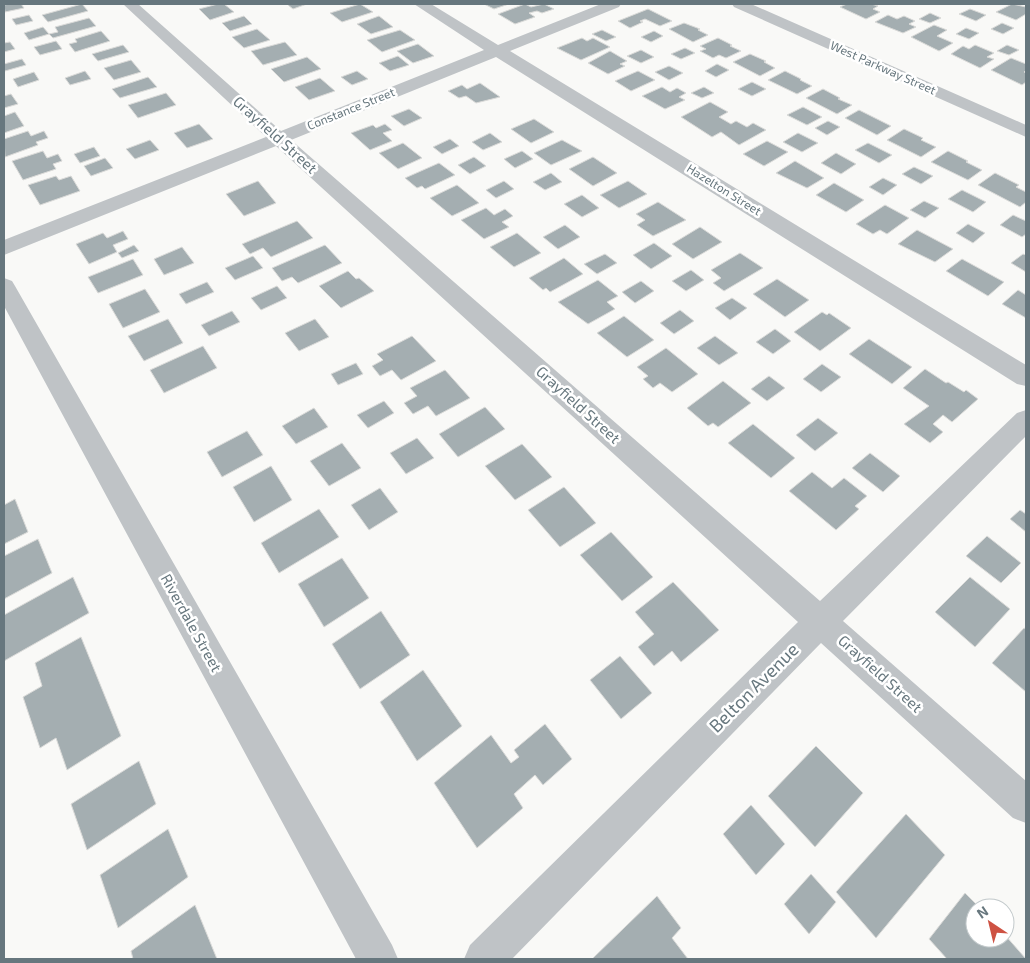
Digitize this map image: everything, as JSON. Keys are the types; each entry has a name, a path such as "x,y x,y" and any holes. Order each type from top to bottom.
{"street":[{"name":"Grayfield Street","path":"130,4 1026,805"},
{"name":"Hazelton Street","path":"421,4 1026,377"},
{"name":"Constance Street","path":"4,248 614,4"},
{"name":"West Parkway Street","path":"739,4 1026,132"},
{"name":"Riverdale Street","path":"4,286 378,959"},
{"name":"Belton Avenue","path":"484,959 821,621 1026,420"}],"building":[{"path":"21,4 24,8 5,12 4,5"},
{"path":"82,4 88,11 48,22 42,15"},
{"path":"224,4 234,12 210,20 199,9"},
{"path":"307,4 293,9 288,5"},
{"path":"360,4 373,12 342,22 330,13"},
{"path":"484,4 509,4 494,9"},
{"path":"525,4 531,7 544,4 554,9 542,13 537,11 529,13 535,17 515,24 498,14"},
{"path":"847,4 871,4 878,6 873,9 880,12 866,19 840,7"},
{"path":"1012,4 1026,7 1026,14 1016,20 996,12"},
{"path":"648,9 672,21 660,26 645,19 640,21 643,22 630,28 618,21"},
{"path":"970,9 986,15 976,21 959,14"},
{"path":"930,13 941,18 930,23 919,19"},
{"path":"29,15 33,21 16,25 12,19"},
{"path":"888,15 897,19 904,16 915,21 909,24 916,27 903,33 875,22"},
{"path":"244,16 252,24 230,31 222,23"},
{"path":"379,16 393,27 371,34 357,24"},
{"path":"89,18 96,26 53,38 49,34 58,32 55,27"},
{"path":"684,23 700,29 698,30 708,35 693,42 669,29"},
{"path":"1002,23 1014,28 1003,34 991,29"},
{"path":"934,25 947,30 937,36 953,43 939,51 911,37"},
{"path":"43,27 49,34 29,40 24,33"},
{"path":"966,28 979,33 969,39 956,34"},
{"path":"257,29 270,40 244,48 232,37"},
{"path":"400,30 415,40 382,52 367,40"},
{"path":"602,30 616,37 606,41 592,34"},
{"path":"101,31 110,41 75,52 69,44 77,42 75,39"},
{"path":"654,31 663,36 651,42 641,37"},
{"path":"582,38 587,41 593,38 610,47 581,60 557,48"},
{"path":"718,38 741,51 726,58 719,55 713,58 700,51 706,49 700,46"},
{"path":"56,41 62,49 40,55 34,47"},
{"path":"10,42 15,49 4,52 4,43"},
{"path":"285,42 297,55 263,65 251,51"},
{"path":"418,44 434,56 413,63 397,51"},
{"path":"123,45 129,52 98,61 92,54"},
{"path":"975,45 994,53 987,57 994,59 980,68 951,54 963,46 969,49"},
{"path":"1007,45 1019,50 1009,55 997,51"},
{"path":"685,48 695,53 681,59 671,54"},
{"path":"641,50 654,57 641,63 627,56"},
{"path":"610,51 627,61 620,64 625,66 608,74 588,63"},
{"path":"750,54 766,61 764,62 775,68 760,76 733,62"},
{"path":"398,56 409,65 390,71 379,63"},
{"path":"307,57 321,69 284,82 271,69"},
{"path":"1011,58 1026,64 1024,72 1026,73 1026,82 1022,85 991,70"},
{"path":"22,59 26,65 5,71 4,64"},
{"path":"131,60 141,72 114,80 104,68"},
{"path":"717,64 729,70 716,77 705,71"},
{"path":"669,66 683,73 669,80 655,72"},
{"path":"85,71 91,79 70,85 65,78"},
{"path":"357,71 368,79 352,85 341,77"},
{"path":"638,71 655,80 631,91 615,81"},
{"path":"785,71 812,86 797,94 768,80"},
{"path":"34,72 39,80 18,87 13,79"},
{"path":"148,77 157,87 120,98 112,89"},
{"path":"320,78 335,91 309,100 295,87"},
{"path":"752,82 766,89 752,96 738,89"},
{"path":"480,83 500,97 476,103 466,96 459,98 448,91 462,85 467,89"},
{"path":"662,87 670,92 677,88 686,93 679,97 685,100 665,109 642,96"},
{"path":"704,87 714,93 702,98 691,93"},
{"path":"823,89 840,98 838,99 852,105 837,114 806,98"},
{"path":"166,93 176,105 138,118 128,105"},
{"path":"11,94 18,104 4,108 4,96"},
{"path":"710,102 728,112 719,117 731,124 736,121 747,127 753,123 766,130 739,145 721,132 712,137 681,117"},
{"path":"803,107 822,117 807,125 787,115"},
{"path":"409,109 422,118 404,126 391,116"},
{"path":"859,110 891,126 877,135 845,118"},
{"path":"15,112 24,126 4,133 4,116"},
{"path":"534,119 554,132 531,143 511,129"},
{"path":"828,121 840,127 827,135 815,128"},
{"path":"199,124 213,139 187,148 174,133"},
{"path":"385,124 392,130 383,133 392,141 370,150 351,133 373,125 376,128"},
{"path":"904,129 936,147 921,157 887,140"},
{"path":"28,131 31,136 44,131 48,138 36,142 38,145 5,157 4,139"},
{"path":"490,133 502,142 483,150 472,142"},
{"path":"798,133 818,143 802,152 783,142"},
{"path":"450,139 459,146 442,154 433,147"},
{"path":"150,140 159,150 135,159 126,149"},
{"path":"562,140 582,151 551,165 534,153"},
{"path":"767,141 788,152 764,166 743,154"},
{"path":"403,143 422,158 398,169 379,153"},
{"path":"868,143 892,155 879,163 855,150"},
{"path":"94,147 100,156 80,163 74,154"},
{"path":"43,151 47,158 58,154 62,161 53,164 56,169 23,180 12,161"},
{"path":"522,151 533,159 515,168 504,159"},
{"path":"948,151 982,170 968,180 931,162"},
{"path":"836,153 856,164 841,174 821,163"},
{"path":"474,157 486,166 470,174 458,165"},
{"path":"593,157 617,173 593,186 569,169"},
{"path":"105,158 113,168 91,176 84,166"},
{"path":"795,161 824,178 807,188 776,173"},
{"path":"439,163 455,175 425,189 422,186 417,188 405,178"},
{"path":"914,167 933,176 921,184 902,174"},
{"path":"551,173 562,182 545,190 533,182"},
{"path":"995,173 1019,185 1016,187 1026,192 1026,202 1020,207 978,185"},
{"path":"56,176 59,180 71,176 80,191 40,205 28,185"},
{"path":"883,178 897,185 883,195 869,187"},
{"path":"258,181 276,203 244,216 226,194"},
{"path":"504,181 514,189 496,198 486,190"},
{"path":"628,181 647,194 619,208 600,195"},
{"path":"834,183 864,200 846,212 816,195"},
{"path":"457,185 479,203 452,216 430,198"},
{"path":"962,190 986,202 973,212 948,199"},
{"path":"582,195 599,208 582,217 564,204"},
{"path":"924,201 939,208 925,218 910,210"},
{"path":"658,202 686,220 653,236 637,225 645,220 636,214"},
{"path":"885,205 909,218 887,234 880,230 873,234 856,224"},
{"path":"486,208 494,215 505,209 513,216 502,222 509,227 484,239 461,220"},
{"path":"1013,215 1026,221 1026,234 1022,237 1000,225"},
{"path":"297,221 313,238 271,257 263,248 250,254 242,244"},
{"path":"968,224 985,233 973,243 956,233"},
{"path":"565,225 580,237 558,249 543,237"},
{"path":"700,227 722,242 693,259 672,244"},
{"path":"917,230 953,249 935,262 898,244"},
{"path":"123,231 128,239 113,245 117,252 89,264 76,244 103,233 107,238"},
{"path":"517,233 541,253 514,267 490,247"},
{"path":"654,243 672,256 651,269 633,255"},
{"path":"134,245 139,251 122,258 118,253"},
{"path":"325,245 342,263 298,283 292,277 282,281 272,268"},
{"path":"182,247 194,263 164,275 154,259"},
{"path":"740,253 763,268 724,291 713,283 721,278 711,270"},
{"path":"605,254 617,263 597,274 584,264"},
{"path":"1023,254 1026,255 1026,272 1011,263"},
{"path":"253,256 263,268 235,280 225,268"},
{"path":"564,258 583,274 550,292 546,288 543,290 529,278"},
{"path":"133,259 143,275 98,293 88,277"},
{"path":"962,259 1004,282 988,296 946,271"},
{"path":"691,270 704,280 686,291 672,281"},
{"path":"348,271 374,291 341,308 319,286"},
{"path":"777,279 809,300 785,317 753,294"},
{"path":"598,280 618,296 607,302 615,309 588,324 558,302"},
{"path":"641,281 654,291 635,303 622,292"},
{"path":"207,282 214,292 186,304 179,294"},
{"path":"277,286 287,298 261,310 251,298"},
{"path":"145,289 160,312 123,328 109,304"},
{"path":"1018,290 1026,295 1026,318 1002,304"},
{"path":"732,298 747,308 730,320 715,308"},
{"path":"680,310 694,321 674,334 660,323"},
{"path":"232,311 240,322 209,336 201,325"},
{"path":"822,312 827,315 829,313 851,328 820,351 794,332"},
{"path":"624,316 654,340 627,357 597,333"},
{"path":"168,319 183,343 144,361 128,336"},
{"path":"315,319 329,337 299,351 285,333"},
{"path":"775,329 791,341 773,354 756,342"},
{"path":"412,336 436,361 401,380 392,370 380,376 372,366 383,360 377,354"},
{"path":"715,336 738,353 719,365 697,348"},
{"path":"869,339 912,367 892,384 849,354"},
{"path":"203,346 217,368 164,393 150,370"},
{"path":"666,348 698,374 672,392 660,383 653,388 643,379 648,376 637,367"},
{"path":"356,363 363,374 338,385 331,374"},
{"path":"822,364 841,377 821,392 803,379"},
{"path":"925,369 946,383 948,382 964,392 966,390 978,399 952,422 943,415 933,424 943,432 930,443 904,424 929,406 903,388"},
{"path":"445,370 470,398 436,416 428,406 413,414 404,403 417,396 410,388"},
{"path":"769,376 785,388 767,401 751,389"},
{"path":"723,381 751,403 718,427 713,423 708,426 687,408"},
{"path":"384,401 394,413 368,428 357,415"},
{"path":"485,407 505,429 458,457 439,434"},
{"path":"314,408 328,427 296,444 282,426"},
{"path":"818,418 838,433 815,451 796,435"},
{"path":"753,424 795,458 771,478 728,443"},
{"path":"247,431 263,455 222,477 207,452"},
{"path":"417,438 434,458 406,474 390,453"},
{"path":"342,443 361,468 329,486 310,461"},
{"path":"522,444 552,477 515,500 485,466"},
{"path":"870,453 900,476 883,492 852,468"},
{"path":"271,466 292,500 254,522 233,487"},
{"path":"812,472 832,488 844,478 867,496 855,506 859,509 836,530 789,491"},
{"path":"564,487 596,523 560,547 528,510"},
{"path":"380,488 398,512 369,530 351,505"},
{"path":"15,499 28,532 4,544 4,505"},
{"path":"319,509 339,537 279,573 261,543"},
{"path":"1020,510 1026,514 1026,532 1010,519"},
{"path":"611,532 653,577 622,601 580,555"},
{"path":"987,536 1021,563 1001,583 966,556"},
{"path":"38,539 52,573 4,599 4,556"},
{"path":"342,558 369,598 324,627 298,584"},
{"path":"73,577 89,613 4,661 4,615"},
{"path":"970,577 1010,609 975,647 935,612"},
{"path":"673,582 719,630 681,662 672,651 654,666 638,647 654,634 635,612"},
{"path":"381,611 410,655 360,689 332,644"},
{"path":"1024,628 1026,629 1026,692 992,663"},
{"path":"81,637 121,736 67,770 56,738 40,748 23,697 42,686 35,663"},
{"path":"620,656 652,693 621,719 590,680"},
{"path":"423,670 462,726 417,761 380,702"},
{"path":"545,724 572,759 543,785 535,775 514,794 523,808 477,848 434,783 491,735 511,763 519,757 514,750"},
{"path":"816,746 863,793 815,847 768,796"},
{"path":"139,761 156,804 87,850 71,804"},
{"path":"751,805 785,844 756,875 723,834"},
{"path":"906,814 945,855 876,938 836,892"},
{"path":"168,829 188,877 118,928 100,875"},
{"path":"811,874 836,902 809,934 784,904"},
{"path":"965,893 970,898 965,898 965,948 1015,948 1015,946 1026,959 947,959 929,939"},
{"path":"657,896 681,928 672,938 688,959 592,959"},
{"path":"195,905 217,959 133,959 131,951"}]}
